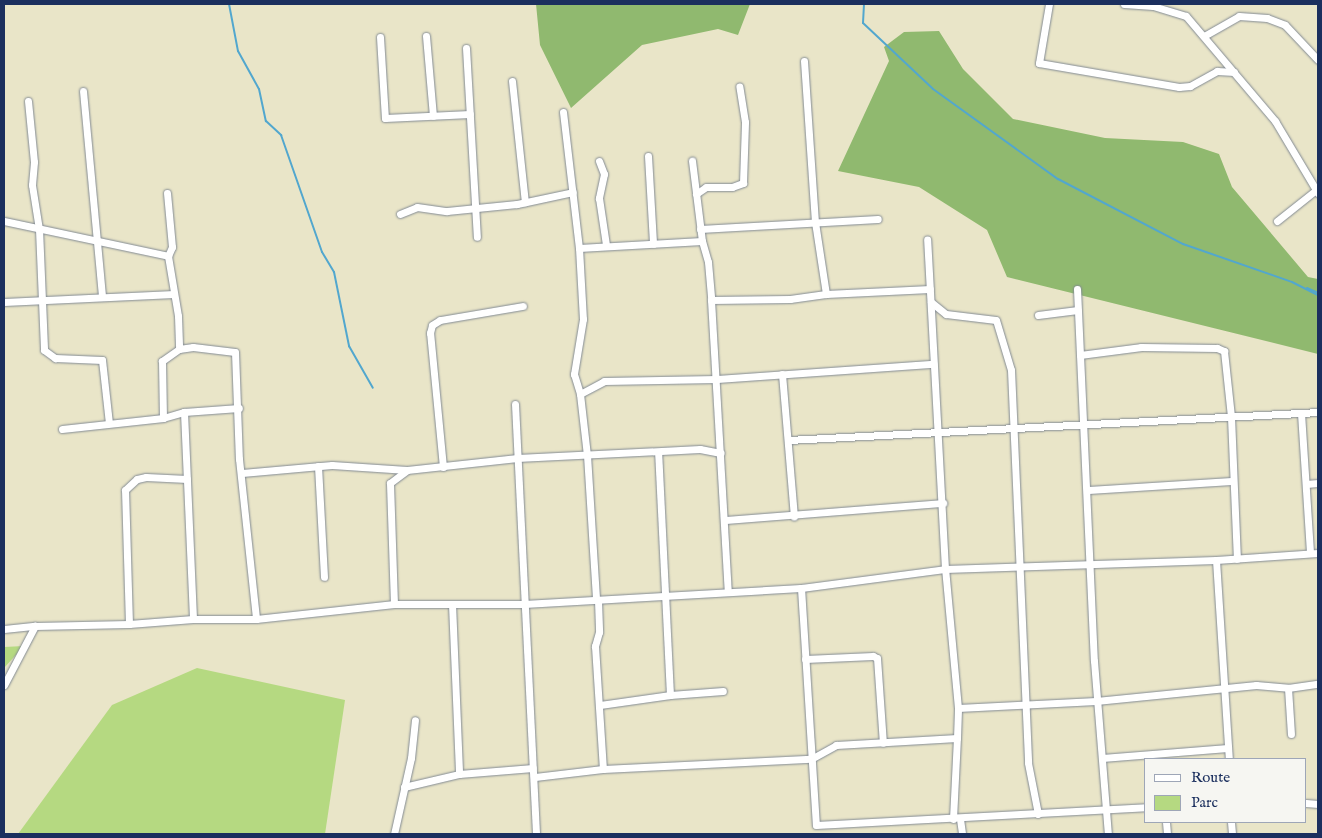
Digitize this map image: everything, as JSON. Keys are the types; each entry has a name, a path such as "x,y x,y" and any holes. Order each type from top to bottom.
{"street":[{"path":"1049,4 1039,63 1179,87 1190,86 1217,71 1234,72"},
{"path":"1124,4 1153,6 1186,16 1275,120 1317,191 1277,221"},
{"path":"1204,36 1238,16 1267,18 1285,25 1318,60"},
{"path":"426,36 433,116"},
{"path":"380,37 385,118 470,114"},
{"path":"466,48 477,237"},
{"path":"804,60 815,222 826,294"},
{"path":"512,81 525,202"},
{"path":"696,194 706,187 732,187 743,183 745,116 739,86"},
{"path":"84,90 102,296"},
{"path":"28,101 34,162 32,184 39,228 44,350 48,355 95,358 105,364 109,423"},
{"path":"563,112 579,248 583,318 574,374 580,394 587,455 599,632 595,646 603,769"},
{"path":"648,156 654,244"},
{"path":"599,161 604,174 600,198 606,246"},
{"path":"692,161 700,229 708,262 726,520 728,592"},
{"path":"400,214 417,206 442,211 476,208 525,202 573,192"},
{"path":"167,193 172,247 168,256 179,349"},
{"path":"700,229 878,219"},
{"path":"4,221 168,256"},
{"path":"927,239 933,364 940,433 945,569 958,708 957,819 962,834"},
{"path":"579,248 702,240"},
{"path":"1077,288 1088,490 1089,563 1096,701 1108,834"},
{"path":"711,300 790,299 826,294 930,289"},
{"path":"4,302 174,294"},
{"path":"931,302 946,314 996,320 1011,370 1016,429 1028,763 1038,814"},
{"path":"443,467 430,333 432,325 440,320 523,306"},
{"path":"1038,314 1078,310"},
{"path":"163,418 162,360 179,349 193,347 235,352 242,473 256,620"},
{"path":"1080,355 1122,348 1222,349 1231,417 1232,481 1237,558"},
{"path":"580,394 604,381 716,379 933,364"},
{"path":"782,374 794,516"},
{"path":"515,404 524,604 535,777 536,834"},
{"path":"62,429 163,418 184,412 239,408"},
{"path":"184,412 193,618"},
{"path":"788,440 1318,412"},
{"path":"4,629 35,626 129,624 193,618 256,620 394,604 524,604 801,588 945,569 1216,560 1314,553 1306,484 1301,413"},
{"path":"242,473 318,466 407,470 517,458 658,453 700,449 721,454"},
{"path":"658,453 670,695"},
{"path":"318,466 324,577"},
{"path":"394,604 390,483 407,470"},
{"path":"129,624 125,490 137,479 146,477 187,479"},
{"path":"1088,490 1232,481"},
{"path":"1306,484 1318,483"},
{"path":"726,520 794,516 943,502"},
{"path":"1216,560 1226,689 1229,758"},
{"path":"801,588 816,825 866,824 1144,807"},
{"path":"452,604 458,774"},
{"path":"4,685 35,626"},
{"path":"805,659 873,656 877,658 883,744"},
{"path":"958,708 1096,701 1266,684 1288,688 1318,684"},
{"path":"1288,688 1291,734"},
{"path":"600,705 670,695 723,692"},
{"path":"394,834 415,720"},
{"path":"535,777 603,769 811,759 836,745 883,744 957,738"},
{"path":"1102,758 1228,748"},
{"path":"404,787 458,774 533,768"},
{"path":"866,824 866,834"}],"green space":[{"path":"536,4 750,4 738,35 718,29 642,45 571,108 540,45"},
{"path":"939,31 963,69 1013,119 1105,138 1183,142 1219,154 1232,187 1308,277 1318,279 1318,354 1007,277 987,230 919,187 838,171 889,61 884,47 904,32"},
{"path":"24,646 4,668 4,647"},
{"path":"197,668 345,700 325,834 18,834 112,705"}],"waterway":[{"path":"229,4 238,51 259,89 266,121 281,135 322,252 334,272 349,346 373,388"},
{"path":"864,4 863,23 933,89 1058,179 1183,244 1292,282 1318,295"},
{"path":"1307,288 1318,293"}]}
